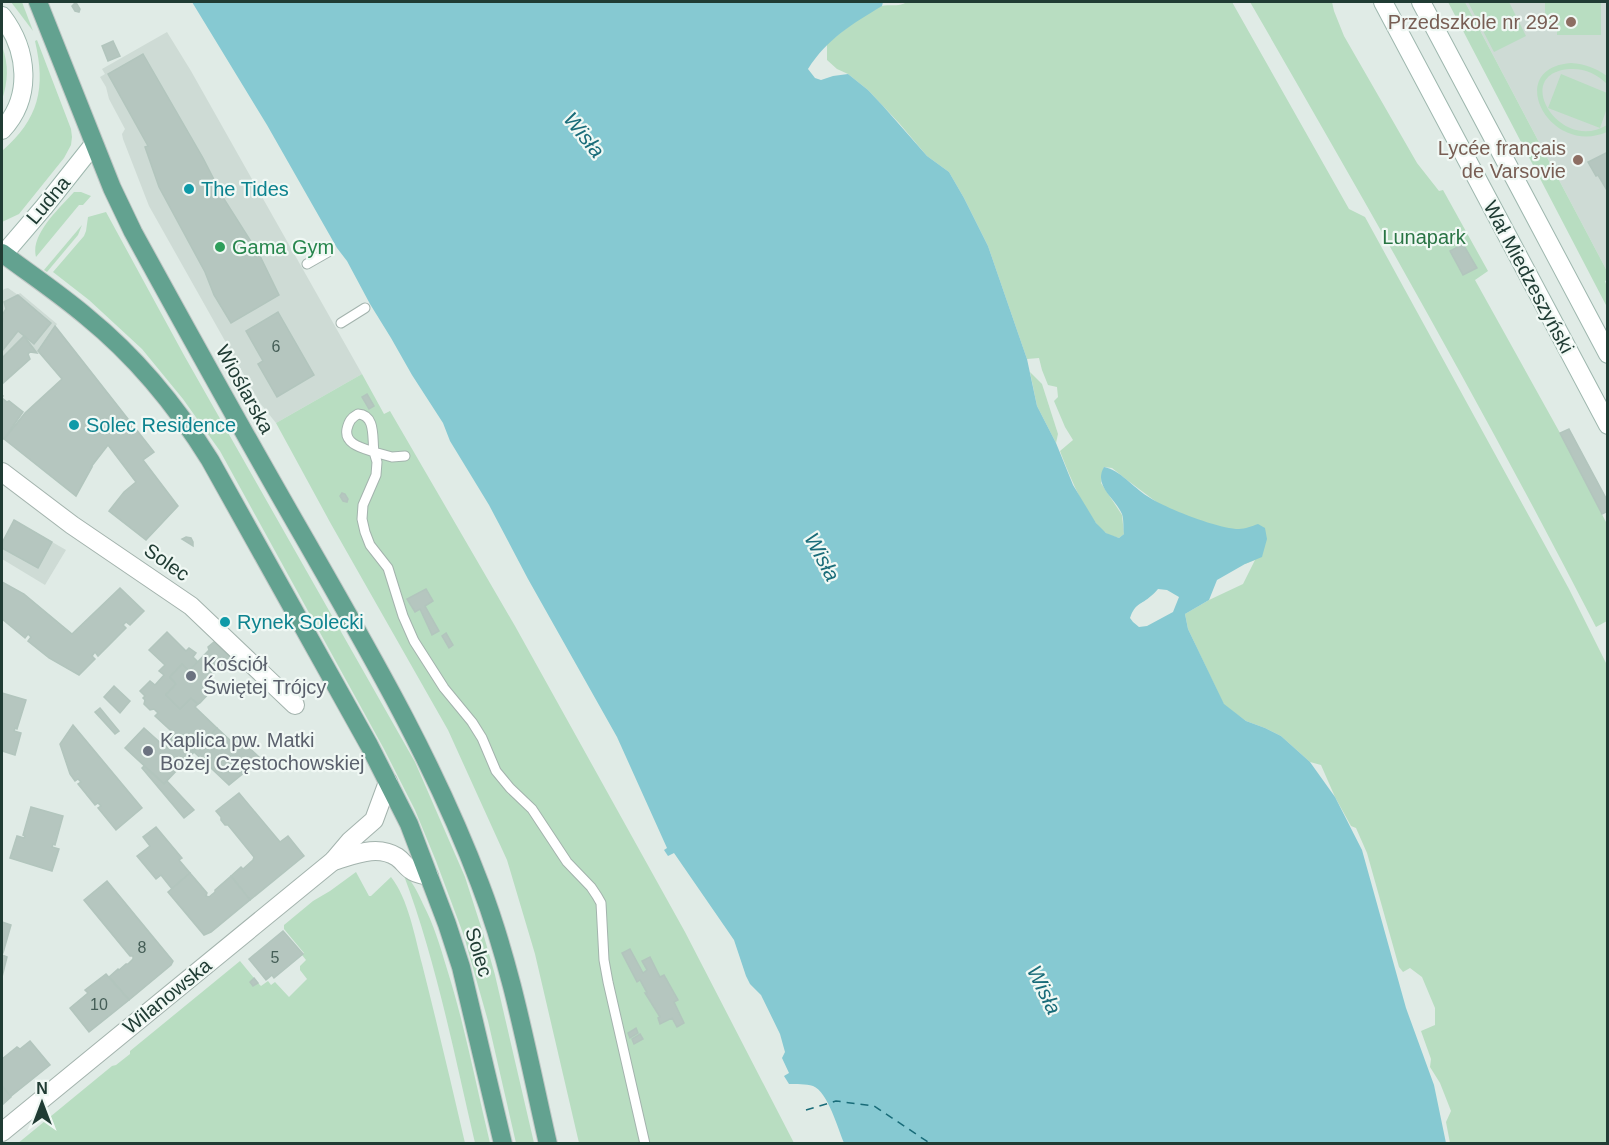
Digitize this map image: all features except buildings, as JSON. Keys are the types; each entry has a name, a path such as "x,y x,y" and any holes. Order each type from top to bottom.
{"main road":[{"name":"Wioślarska","path":"38,2 111,188 132,232 384,680 439,786"},
{"path":"2,255 72,305 108,335 143,371 187,425 210,460 388,782"},
{"name":"Solec","path":"388,782 409,824 461,967 503,1143"},
{"name":"Solec","path":"439,786 481,886 499,941 548,1143"}],"street":[{"name":"Wał Miedzeszyński","path":"1383,2 1608,425"},
{"name":"Wał Miedzeszyński","path":"1421,2 1608,354"},
{"path":"2,16 18,44 23,65 21,92 14,113 2,130"},
{"name":"Ludna","path":"2,255 94,144"},
{"name":"Solec","path":"2,472 72,525 191,606 295,705"},
{"name":"Wilanowska","path":"2,1132 333,861 350,841 374,820 388,782"},
{"name":"Wilanowska","path":"333,861 376,850 387,852 403,862 411,871 429,876"}],"lane":[{"path":"307,264 328,252"},
{"path":"341,323 365,308"},
{"path":"405,456 392,457 374,452 377,462 376,475 363,505 364,532 370,545 388,568 403,616 414,641 444,688 472,722 482,738 496,771 532,809 567,862 597,896 602,910 604,960 645,1143"}],"shaded area":[{"name":"Lycée français de Varsovie","path":"1465,2 1607,2 1607,271"},
{"path":"167,32 362,374 276,423 260,403 149,206 123,139 122,134 125,129 100,77 105,74 102,69"},
{"path":"8,288 18,295 20,293 57,324 37,353 24,336 2,358 2,292"},
{"path":"14,520 66,550 45,585 2,559 2,543"}],"green space":[{"path":"11,2 22,2 33,31"},
{"path":"907,2 1232,2 1349,209 1365,217 1569,589 1607,665 1607,1143 1450,1143 1446,1122 1451,1111 1440,1083 1430,1067 1431,1059 1421,1031 1435,1025 1435,1008 1422,977 1410,968 1403,972 1399,967 1367,853 1356,828 1351,826 1321,765 1310,762 1281,736 1246,721 1224,705 1188,629 1185,614 1243,584 1255,560 1245,564 1112,468 1104,467 1101,483 1122,515 1124,534 1119,538 1106,533 1099,527 1079,495 1060,451 1073,440 1054,401 1058,397 1057,387 1048,385 1039,358 1027,359 988,246 949,172 927,156 868,90 827,60 827,44 858,19 879,7"},
{"name":"Lunapark","path":"1250,2 1332,2 1344,36 1417,163 1439,191 1443,190 1488,271 1475,280 1560,433 1607,524 1607,621 1596,627 1427,312"},
{"path":"1448,2 1465,2 1607,271 1605,281 1607,307"},
{"path":"1468,2 1509,2 1526,36 1494,52"},
{"path":"1545,2 1601,2 1601,35 1557,35 1557,27 1545,27"},
{"path":"37,40 71,129 71,145 64,158 19,214 2,222 2,151 32,115 40,74 35,41"},
{"path":"2,46 7,73 2,100"},
{"path":"1571,63 1586,65 1599,71 1607,76 1607,84 1599,77 1580,70 1570,69 1552,74 1544,84 1543,96 1548,109 1559,121 1573,129 1589,131 1607,125 1607,132 1586,136 1567,132 1552,122 1542,109 1537,94 1540,79 1551,68"},
{"path":"1561,74 1607,93 1607,108 1600,128 1548,108"},
{"path":"74,192 91,196 83,205 79,205 36,257 37,239 54,214"},
{"path":"106,212 185,357 415,762 465,877 483,933 534,1143 516,1143 488,1021 464,936 415,810 384,749 220,451 183,399 142,349 89,300 53,272 84,236 88,217"},
{"path":"82,225 78,235 47,272 44,270"},
{"path":"1030,372 1042,384 1058,434 1056,443 1037,406"},
{"path":"362,374 384,414 390,411 515,626 685,932 794,1143 579,1143 535,954 507,860 448,730 276,423"},
{"path":"356,872 369,896 391,877 402,896 414,930 465,1143 17,1144 112,1066 130,1054 130,1051 240,961 254,978 250,982 253,986 258,983 261,986 268,981 271,985 275,982 289,997 307,979 300,970 300,966 306,960 302,955 304,953 284,929 284,925 313,901"},
{"path":"403,873 417,891 439,944 459,1012 490,1143 475,1143 435,973"}],"water":[{"name":"Wisła","path":"192,2 883,2 882,6 850,26 823,49 808,69 815,78 821,80 848,74 868,90 927,156 949,172 988,246 1027,359 1037,406 1056,443 1073,485 1096,523 1106,533 1119,538 1124,534 1122,514 1106,492 1101,480 1104,467 1121,475 1155,501 1178,512 1218,526 1241,529 1258,524 1265,528 1267,539 1262,557 1217,580 1209,600 1185,614 1188,629 1224,704 1246,721 1281,736 1310,762 1335,797 1362,850 1406,1008 1434,1085 1446,1143 844,1143 836,1120 823,1095 810,1085 789,1084 784,1076 789,1073 782,1058 785,1052 780,1034 761,995 750,984 746,976 734,940 674,853 668,856 664,850 667,848 617,737 489,505 450,441 443,423 370,304 267,125","holes":["1158,589 1167,590 1179,597 1173,612 1147,626 1139,627 1133,622 1130,618 1136,607"]}],"ferry route":[{"path":"806,1110 836,1101 874,1106 931,1144"}],"place":[{"name":"Przedszkole nr 292","path":"1571,22"},
{"name":"Lycée français de Varsovie","path":"1578,160"},
{"name":"The Tides","path":"189,189"},
{"name":"Gama Gym","path":"220,247"},
{"name":"Solec Residence","path":"74,425"},
{"name":"Rynek Solecki","path":"225,622"},
{"name":"Kościół Świętej Trójcy","path":"191,676"},
{"name":"Kaplica pw. Matki Bożej Częstochowskiej","path":"148,751"}]}
